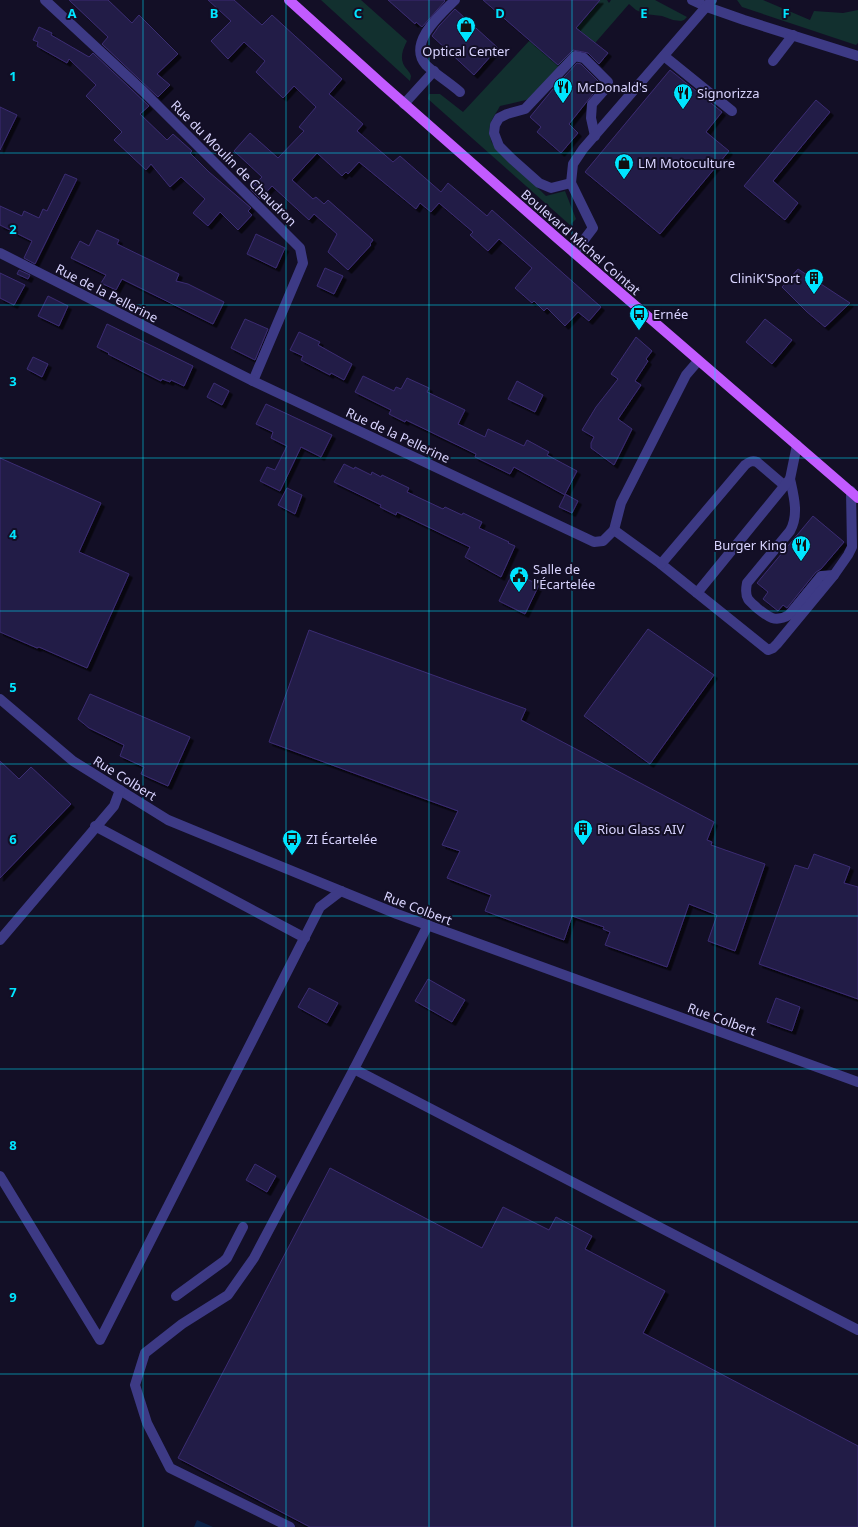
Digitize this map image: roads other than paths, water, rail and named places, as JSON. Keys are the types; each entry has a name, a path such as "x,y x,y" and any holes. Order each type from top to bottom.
{"main road":[{"name":"Boulevard Michel Cointat","path":"290,0 404,104 854,495"}],"street":[{"name":"Rue du Moulin de Chaudron","path":"45,0 143,90 300,248 303,263 253,381"},
{"path":"454,0 433,24 420,43 419,54 426,64 460,92"},
{"path":"692,0 709,3 793,35 858,56"},
{"path":"574,253 593,228 571,183 573,164 583,149 709,3"},
{"path":"772,61 793,35"},
{"path":"571,183 551,188 539,183 499,146 494,133 497,121 502,116 525,109 575,56 580,56 584,58 608,82 608,86 592,104 591,118 595,136"},
{"path":"664,56 732,111"},
{"path":"404,104 434,71"},
{"name":"Rue de la Pellerine","path":"0,253 253,381 594,542 603,541 614,530"},
{"path":"698,361 686,375 621,503 614,530 661,564 768,650 777,644 834,575 848,555 852,547 854,495"},
{"path":"697,593 788,483 797,446"},
{"path":"661,564 748,462 753,461 757,462 788,483 795,506 793,526 747,583 747,598 767,616 778,619 789,615 821,576 834,575"},
{"name":"Rue Colbert","path":"0,699 73,761 168,820 428,925 858,1082"},
{"path":"0,940 95,826 114,806 120,790"},
{"path":"95,826 305,938"},
{"path":"0,1176 100,1340 320,907 341,891"},
{"path":"290,1527 170,1468 147,1424 135,1386 145,1353 182,1324 228,1295 254,1258 428,925"},
{"path":"354,1069 858,1330"},
{"path":"176,1296 227,1258 243,1227"}],"water":[{"path":"197,1520 213,1527 194,1527"}],"place":[{"name":"Optical Center","path":"466,43"},
{"name":"McDonald's","path":"563,104"},
{"name":"Signorizza","path":"683,110"},
{"name":"LM Motoculture","path":"624,180"},
{"name":"CliniK'Sport","path":"814,295"},
{"name":"Ernée","path":"639,331"},
{"name":"Burger King","path":"801,562"},
{"name":"Salle de l'Écartelée","path":"519,593"},
{"name":"Riou Glass AIV","path":"583,846"},
{"name":"ZI Écartelée","path":"292,856"}]}
